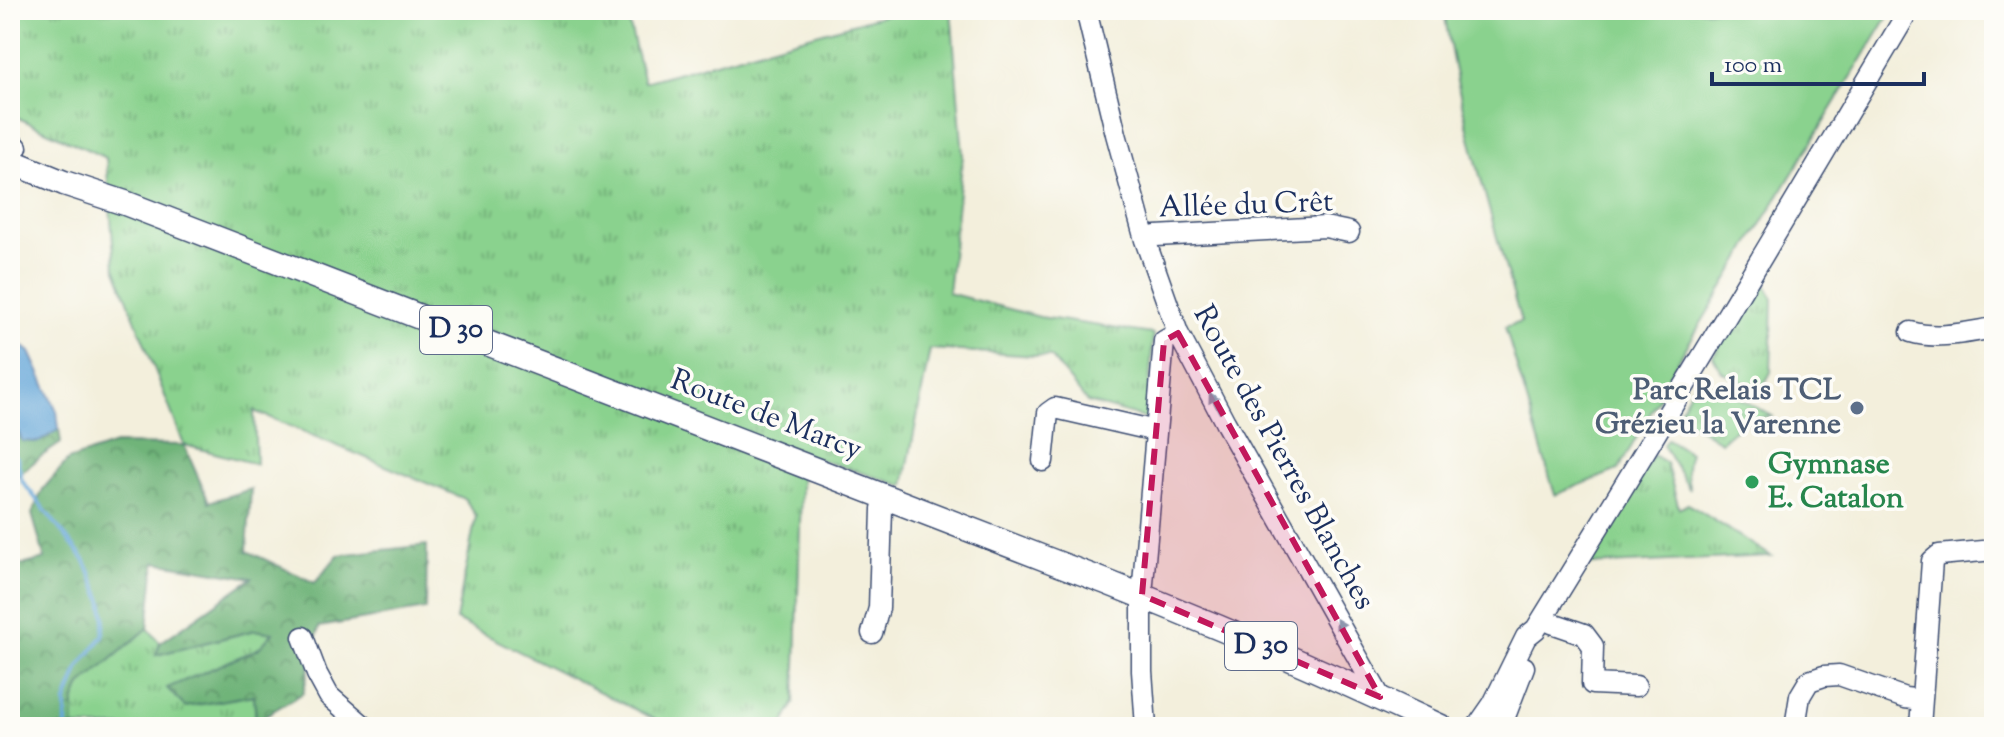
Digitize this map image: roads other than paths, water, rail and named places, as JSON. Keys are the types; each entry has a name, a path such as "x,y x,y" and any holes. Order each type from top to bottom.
{"main road":[{"name":"Route de Marcy","path":"12,150 64,183 125,203 1142,595 1380,697 1441,727"},
{"name":"Route de Marcy","path":"1380,697 1420,727"}],"street":[{"name":"Route des Pierres Blanches","path":"1086,10 1145,240 1178,333 1380,697"},
{"path":"1501,727 1534,641 1909,10"},
{"name":"Allée du Crêt","path":"1145,240 1156,236 1325,227 1349,232"},
{"path":"1911,332 1923,336 1994,328"},
{"path":"1146,727 1142,595 1164,341 1178,333"},
{"path":"1043,461 1048,413 1055,408 1156,431"},
{"path":"872,633 879,608 885,497"},
{"path":"1920,727 1932,561 1939,555 1994,550"},
{"path":"1477,727 1493,704 1526,637 1544,626 1584,634 1593,646 1592,684 1636,686"},
{"path":"303,637 329,696 365,727"},
{"path":"1795,727 1800,696 1809,681 1824,676 1839,675 1905,698 1921,700"}],"water":[{"path":"10,336 30,352 57,411 59,429 39,442 22,441 10,412"}],"waterway":[{"path":"10,452 17,458 22,481 85,561 102,600 105,618 103,636 79,667 66,702 66,727"}],"place":[{"name":"Parc Relais TCL Grézieu la Varenne","path":"1857,408"},
{"name":"Gymnase E. Catalon","path":"1752,482"}]}
